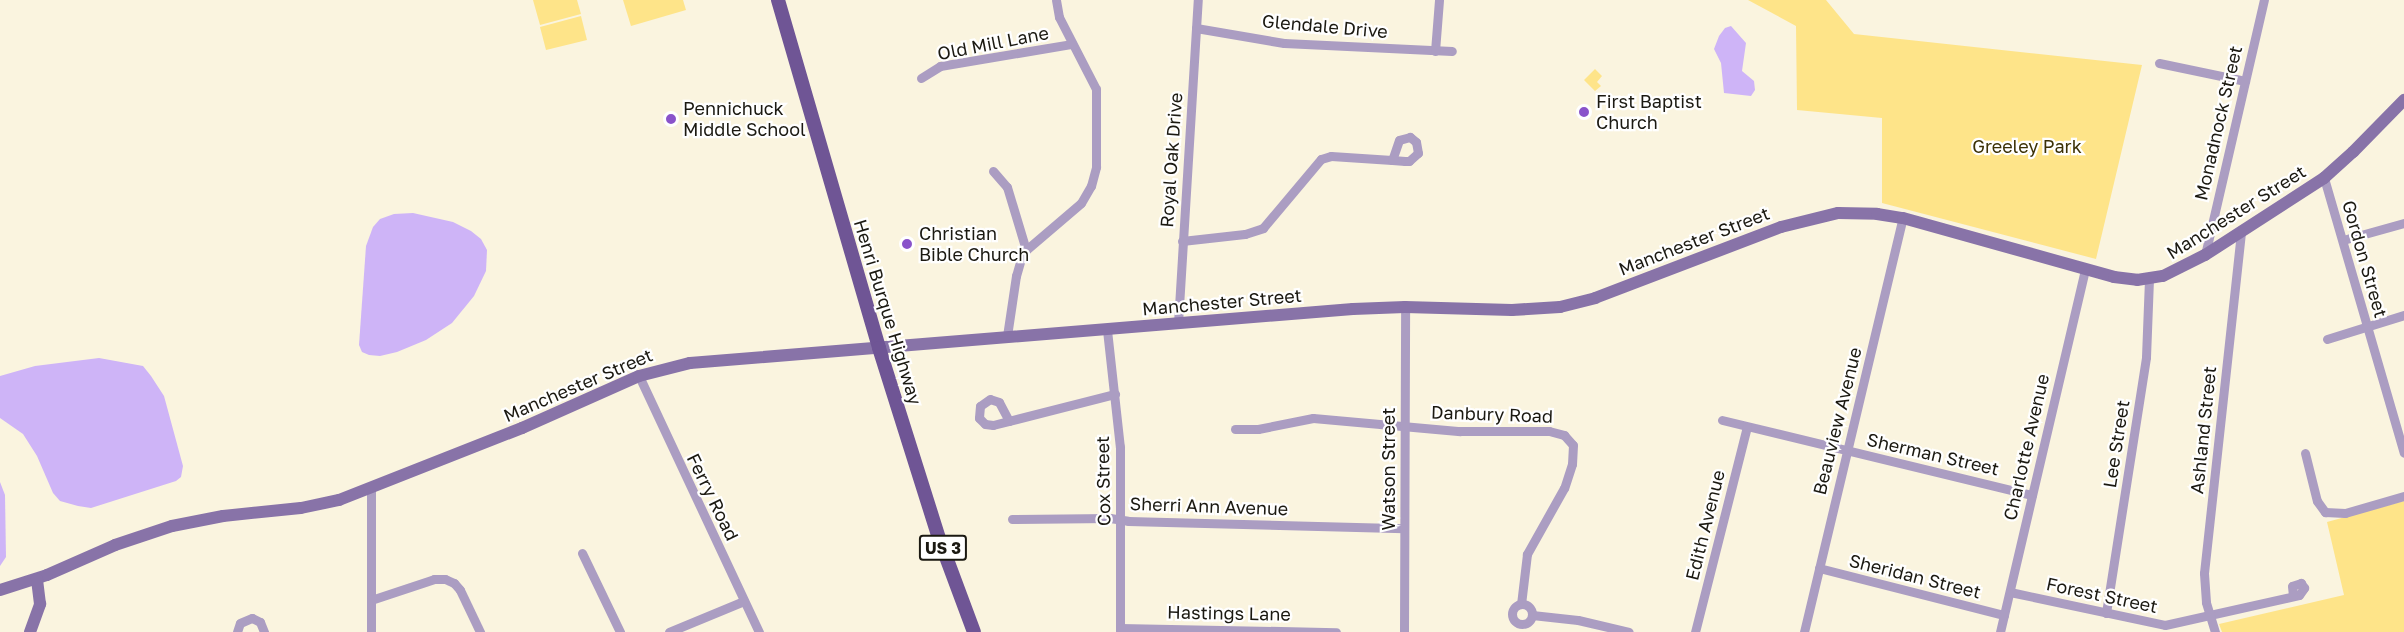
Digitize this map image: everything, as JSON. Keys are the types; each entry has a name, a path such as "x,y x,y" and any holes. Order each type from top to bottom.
{"main road":[{"name":"Henri Burque Highway","path":"778,0 879,348 937,531 974,632"}],"street":[{"path":"1007,336 1016,276 1026,250 1081,203 1094,177 1096,89 1085,62 1072,44 1059,17 1056,0"},
{"name":"Royal Oak Drive","path":"1178,323 1198,0"},
{"path":"1435,51 1438,0"},
{"name":"Monadnock Street","path":"2205,255 2264,0"},
{"name":"Glendale Drive","path":"1196,28 1284,43 1452,51"},
{"name":"Old Mill Lane","path":"921,78 940,66 1072,44"},
{"path":"2158,63 2245,81"},
{"name":"Manchester Street","path":"0,590 37,579 115,545 172,526 223,516 315,506 371,487 522,428 639,376 667,368 715,360 1405,307 1512,310 1560,307 1596,298 1759,235 1809,219 1856,213 1903,218 2127,280 2149,279 2172,274 2205,255 2324,178 2354,152 2404,100"},
{"path":"1182,241 1245,234 1263,228 1306,173 1321,159 1330,156 1392,160"},
{"path":"993,171 1007,187 1026,250"},
{"name":"Gordon Street","path":"2324,178 2404,453"},
{"name":"Beauview Avenue","path":"1804,632 1903,218"},
{"path":"2343,240 2404,223"},
{"name":"Ashland Street","path":"2215,632 2204,592 2204,573 2241,231"},
{"name":"Charlotte Avenue","path":"2000,632 2085,270"},
{"name":"Lee Street","path":"2106,613 2145,366 2149,279"},
{"name":"Watson Street","path":"1404,632 1405,307"},
{"path":"2327,339 2404,315"},
{"name":"Cox Street","path":"1107,330 1120,447 1120,630"},
{"name":"Ferry Road","path":"639,376 759,632"},
{"path":"1009,421 1115,394"},
{"name":"Danbury Road","path":"1235,429 1258,429 1313,418 1496,433 1555,432 1570,440 1574,455 1566,482 1527,554 1521,604"},
{"name":"Sherman Street","path":"1722,420 2032,495"},
{"name":"Edith Avenue","path":"1695,632 1747,427"},
{"path":"2305,453 2317,501 2325,512 2345,513 2404,496"},
{"path":"371,487 371,632"},
{"name":"Sherri Ann Avenue","path":"1012,519 1404,528"},
{"path":"582,553 620,632"},
{"name":"Sheridan Street","path":"1819,568 2004,615"},
{"path":"30,632 40,604 37,579"},
{"path":"371,600 434,579 445,579 460,590 480,632"},
{"name":"Forest Street","path":"2010,592 2165,625 2293,596"},
{"path":"669,632 744,601"},
{"path":"1521,604 1528,606 1532,615 1524,624 1514,621 1513,610 1521,604"},
{"path":"1532,615 1578,620 1629,632"},
{"path":"237,632 240,623 252,618 260,622 264,632"},
{"name":"Hastings Lane","path":"1120,630 1336,632"}],"green space":[{"path":"533,0 577,0 581,14 540,25"},
{"path":"623,0 683,0 686,10 631,26"},
{"name":"Greeley Park","path":"1748,0 1826,0 1854,34 2142,65 2096,259 1882,203 1882,118 1797,110 1796,26"},
{"path":"581,16 587,40 546,50 540,27"},
{"path":"1595,69 1602,76 1597,82 1601,86 1595,91 1584,80"},
{"path":"2404,501 2404,632 2222,632 2219,624 2344,595 2327,522"}],"shaded area":[{"path":"1731,26 1746,43 1742,71 1754,81 1755,90 1751,96 1724,93 1721,63 1714,49 1719,36 1725,28"},
{"path":"413,213 453,222 471,231 481,239 487,250 486,271 474,296 452,323 426,340 397,352 380,356 369,355 362,352 359,345 366,246 373,227 380,219 394,214"},
{"path":"99,358 143,366 151,376 164,396 183,466 181,477 176,481 91,508 60,501 53,493 37,456 23,434 0,418 0,376 35,366"},
{"path":"0,482 5,495 6,557 0,566"}],"place":[{"name":"First Baptist Church","path":"1584,112"},
{"name":"Pennichuck Middle School","path":"671,119"},
{"name":"Christian Bible Church","path":"907,244"}]}
